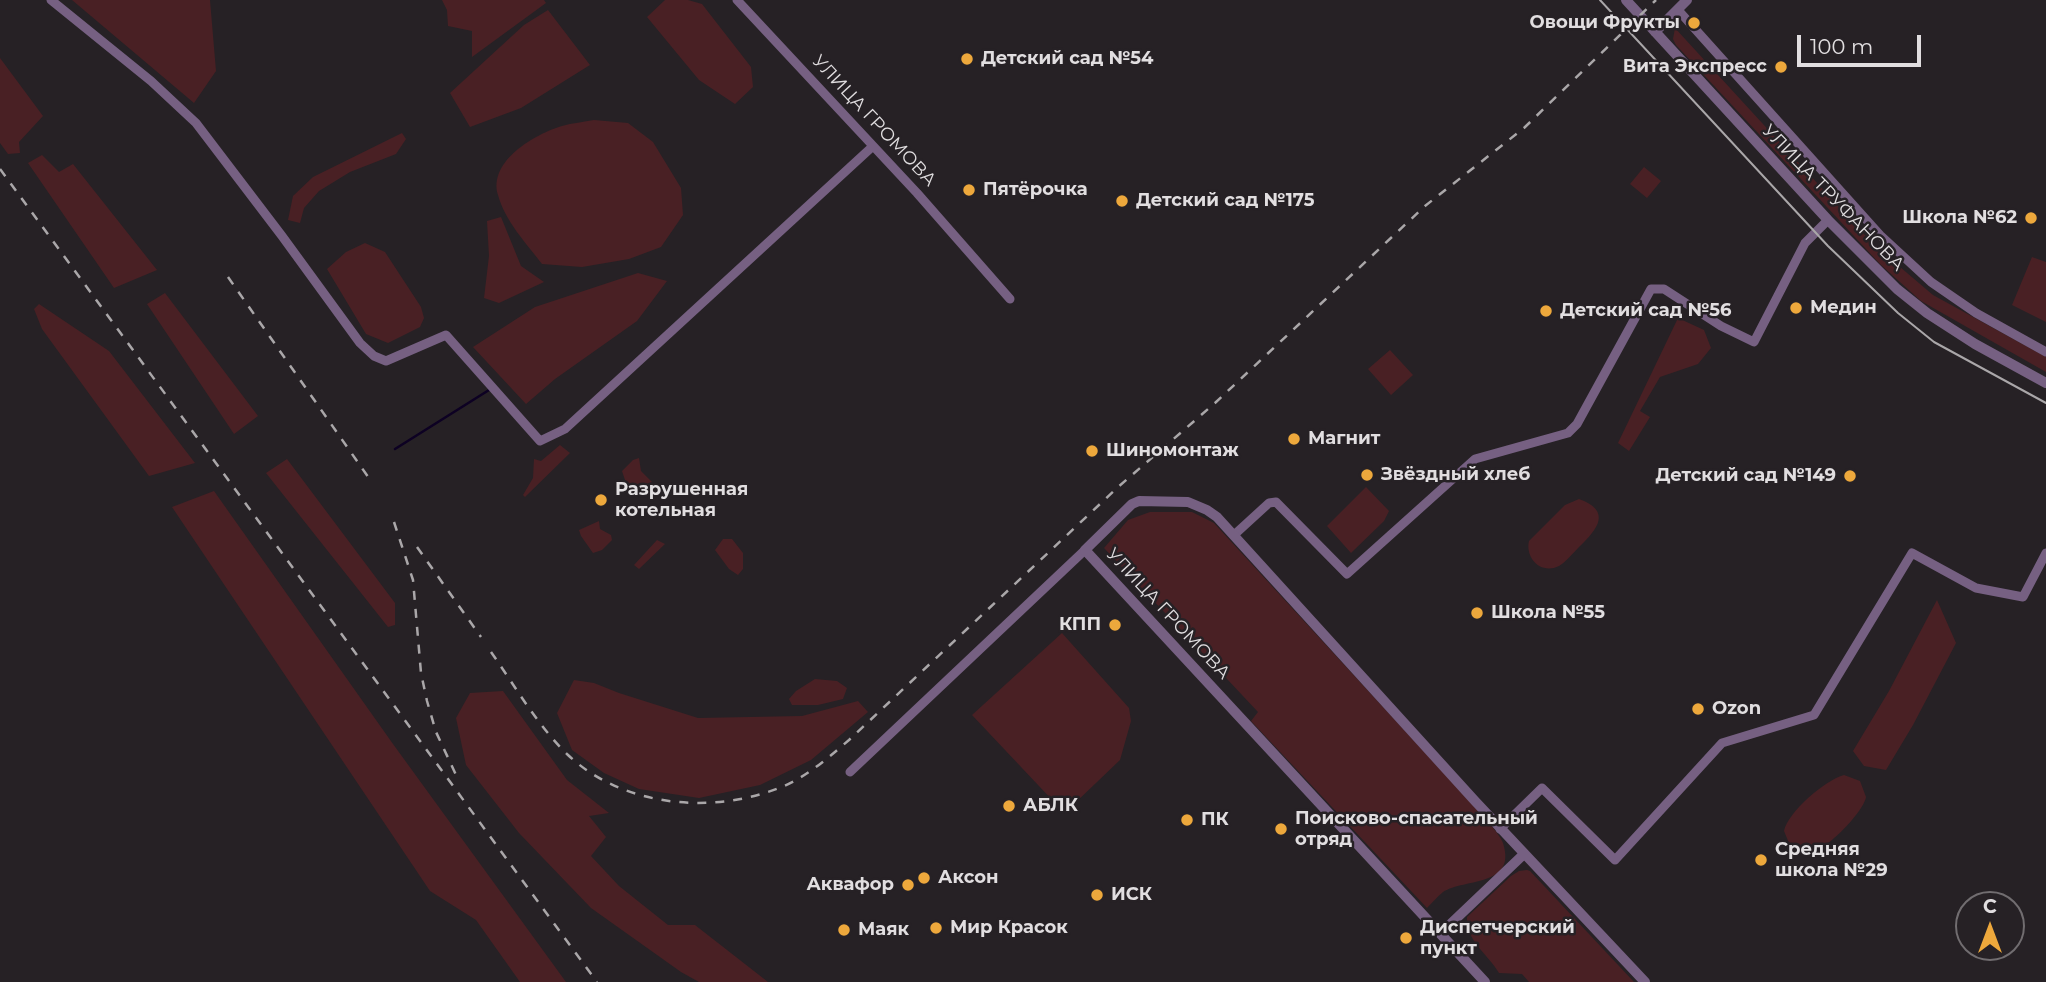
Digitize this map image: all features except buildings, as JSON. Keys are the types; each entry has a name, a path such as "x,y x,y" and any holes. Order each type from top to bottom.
{"street":[{"path":"51,0 151,81 196,123 360,343 374,356 386,361 446,335 540,441 565,429 872,147"},
{"name":"УЛИЦА ГРОМОВА","path":"737,0 941,219 1010,299"},
{"name":"УЛИЦА ТРУФАНОВА","path":"1626,0 1828,220 1897,289 1927,313 1975,344 2046,383"},
{"path":"1655,32 1687,0"},
{"path":"1678,10 1880,235 1931,282 1976,313 2046,352"},
{"path":"1234,535 1269,503 1276,502 1347,575 1475,460 1568,433 1577,424 1651,289 1664,289 1721,326 1754,342 1805,243 1828,220"},
{"name":"УЛИЦА ГРОМОВА","path":"1485,982 1084,550 1132,504 1139,501 1188,502 1217,517 1500,829 1645,982"},
{"path":"850,772 1084,550"},
{"path":"1500,829 1542,788 1615,860 1722,743 1814,715 1912,553 1976,588 2023,597 2046,553"},
{"path":"1441,933 1524,854"}],"shaded area":[{"path":"72,0 210,0 216,71 194,103"},
{"path":"442,0 544,0 546,3 472,57 472,31 448,26 447,10"},
{"path":"665,0 688,0 702,4 751,67 753,87 735,104 699,80 647,17"},
{"path":"548,10 590,65 521,108 470,127 450,93 524,25"},
{"path":"1675,28 1873,244 1933,295 2046,357 2046,372 1921,301 1880,264 1676,45 1673,39"},
{"path":"0,58 43,116 19,142 20,153 8,154 0,143"},
{"path":"594,120 628,123 653,142 681,188 683,215 661,247 629,259 582,267 542,264 501,205 497,183 500,171 516,151 539,135 562,126"},
{"path":"402,133 406,139 396,154 350,172 319,191 304,208 300,223 288,220 293,196 313,177"},
{"path":"42,155 59,172 73,164 157,270 114,288 28,163"},
{"path":"1644,167 1661,181 1647,198 1630,184"},
{"path":"501,217 521,266 544,282 499,303 484,298 489,256 487,221"},
{"path":"365,243 385,252 421,307 424,318 420,327 388,343 366,334 327,269 346,252"},
{"path":"2032,257 2046,262 2046,322 2012,305"},
{"path":"638,273 667,281 637,321 555,379 526,404 473,347 535,307"},
{"path":"165,293 258,416 234,434 147,304"},
{"path":"39,304 109,351 195,463 149,476 42,329 34,309"},
{"path":"1678,318 1704,330 1711,348 1698,364 1660,377 1640,411 1650,417 1629,451 1618,443"},
{"path":"1390,350 1413,375 1391,395 1368,369"},
{"path":"560,445 570,453 525,497 523,495 533,478 534,459 541,461"},
{"path":"639,458 641,471 652,482 634,492 626,483 622,471"},
{"path":"287,459 395,603 395,625 388,627 266,473"},
{"path":"1366,487 1389,511 1384,521 1351,553 1327,526"},
{"path":"214,491 566,982 520,982 476,920 430,891 172,507"},
{"path":"1579,499 1596,509 1599,515 1596,527 1562,564 1552,568 1541,567 1529,553 1529,541 1565,505"},
{"path":"1150,512 1192,512 1214,523 1494,828 1503,843 1505,857 1503,867 1496,874 1443,892 1427,908 1251,721 1258,712 1104,548 1128,520"},
{"path":"599,521 600,529 611,535 612,540 602,550 593,553 579,530"},
{"path":"723,539 732,539 743,553 743,569 738,575 729,569 715,550"},
{"path":"657,540 665,544 639,569 634,565"},
{"path":"1937,600 1956,643 1886,770 1864,766 1853,751 1889,691"},
{"path":"1062,633 1129,708 1131,721 1120,760 1073,805 1065,807 1055,803 972,715"},
{"path":"815,679 837,681 847,688 843,699 818,705 792,705 789,699 796,691"},
{"path":"574,680 594,683 698,718 802,716 858,701 868,712 811,760 760,785 699,798 639,789 604,773 572,750 557,713"},
{"path":"503,691 567,780 609,813 589,816 606,837 591,856 619,886 668,925 695,925 768,982 699,982 681,972 591,908 519,833 466,765 456,718 470,693"},
{"path":"1844,775 1860,781 1866,797 1864,804 1842,831 1823,847 1807,854 1791,848 1784,831 1792,815 1827,783"},
{"path":"1527,870 1634,982 1529,982 1522,974 1499,973 1473,940 1467,917 1511,876"}],"waterway":[{"path":"395,449 489,390"}],"tram line":[{"path":"1600,0 1828,246 1898,313 1934,342 2046,403"}],"railway":[{"path":"491,652 536,718 568,755 591,773 616,786 643,796 700,803 757,795 802,777 849,740 1117,488 1215,403 1425,206 1524,128 1656,0"},
{"path":"0,169 597,982"},
{"path":"228,277 371,481"},
{"path":"394,522 413,580 421,673 427,701 436,732 457,777"},
{"path":"417,547 481,637"}],"place":[{"name":"Овощи Фрукты","path":"1694,23"},
{"name":"Детский сад №54","path":"967,59"},
{"name":"Вита Экспресс","path":"1781,67"},
{"name":"Пятёрочка","path":"969,190"},
{"name":"Детский сад №175","path":"1122,201"},
{"name":"Школа №62","path":"2031,218"},
{"name":"Медин","path":"1796,308"},
{"name":"Детский сад №56","path":"1546,311"},
{"name":"Магнит","path":"1294,439"},
{"name":"Шиномонтаж","path":"1092,451"},
{"name":"Звёздный хлеб","path":"1367,475"},
{"name":"Детский сад №149","path":"1850,476"},
{"name":"Разрушенная котельная","path":"601,500"},
{"name":"Школа №55","path":"1477,613"},
{"name":"КПП","path":"1115,625"},
{"name":"Ozon","path":"1698,709"},
{"name":"АБЛК","path":"1009,806"},
{"name":"ПК","path":"1187,820"},
{"name":"Поисково-спасательный отряд","path":"1281,829"},
{"name":"Средняя школа №29","path":"1761,860"},
{"name":"Аксон","path":"924,878"},
{"name":"Аквафор","path":"908,885"},
{"name":"ИСК","path":"1097,895"},
{"name":"Мир Красок","path":"936,928"},
{"name":"Маяк","path":"844,930"},
{"name":"Диспетчерский пункт","path":"1406,938"}]}
